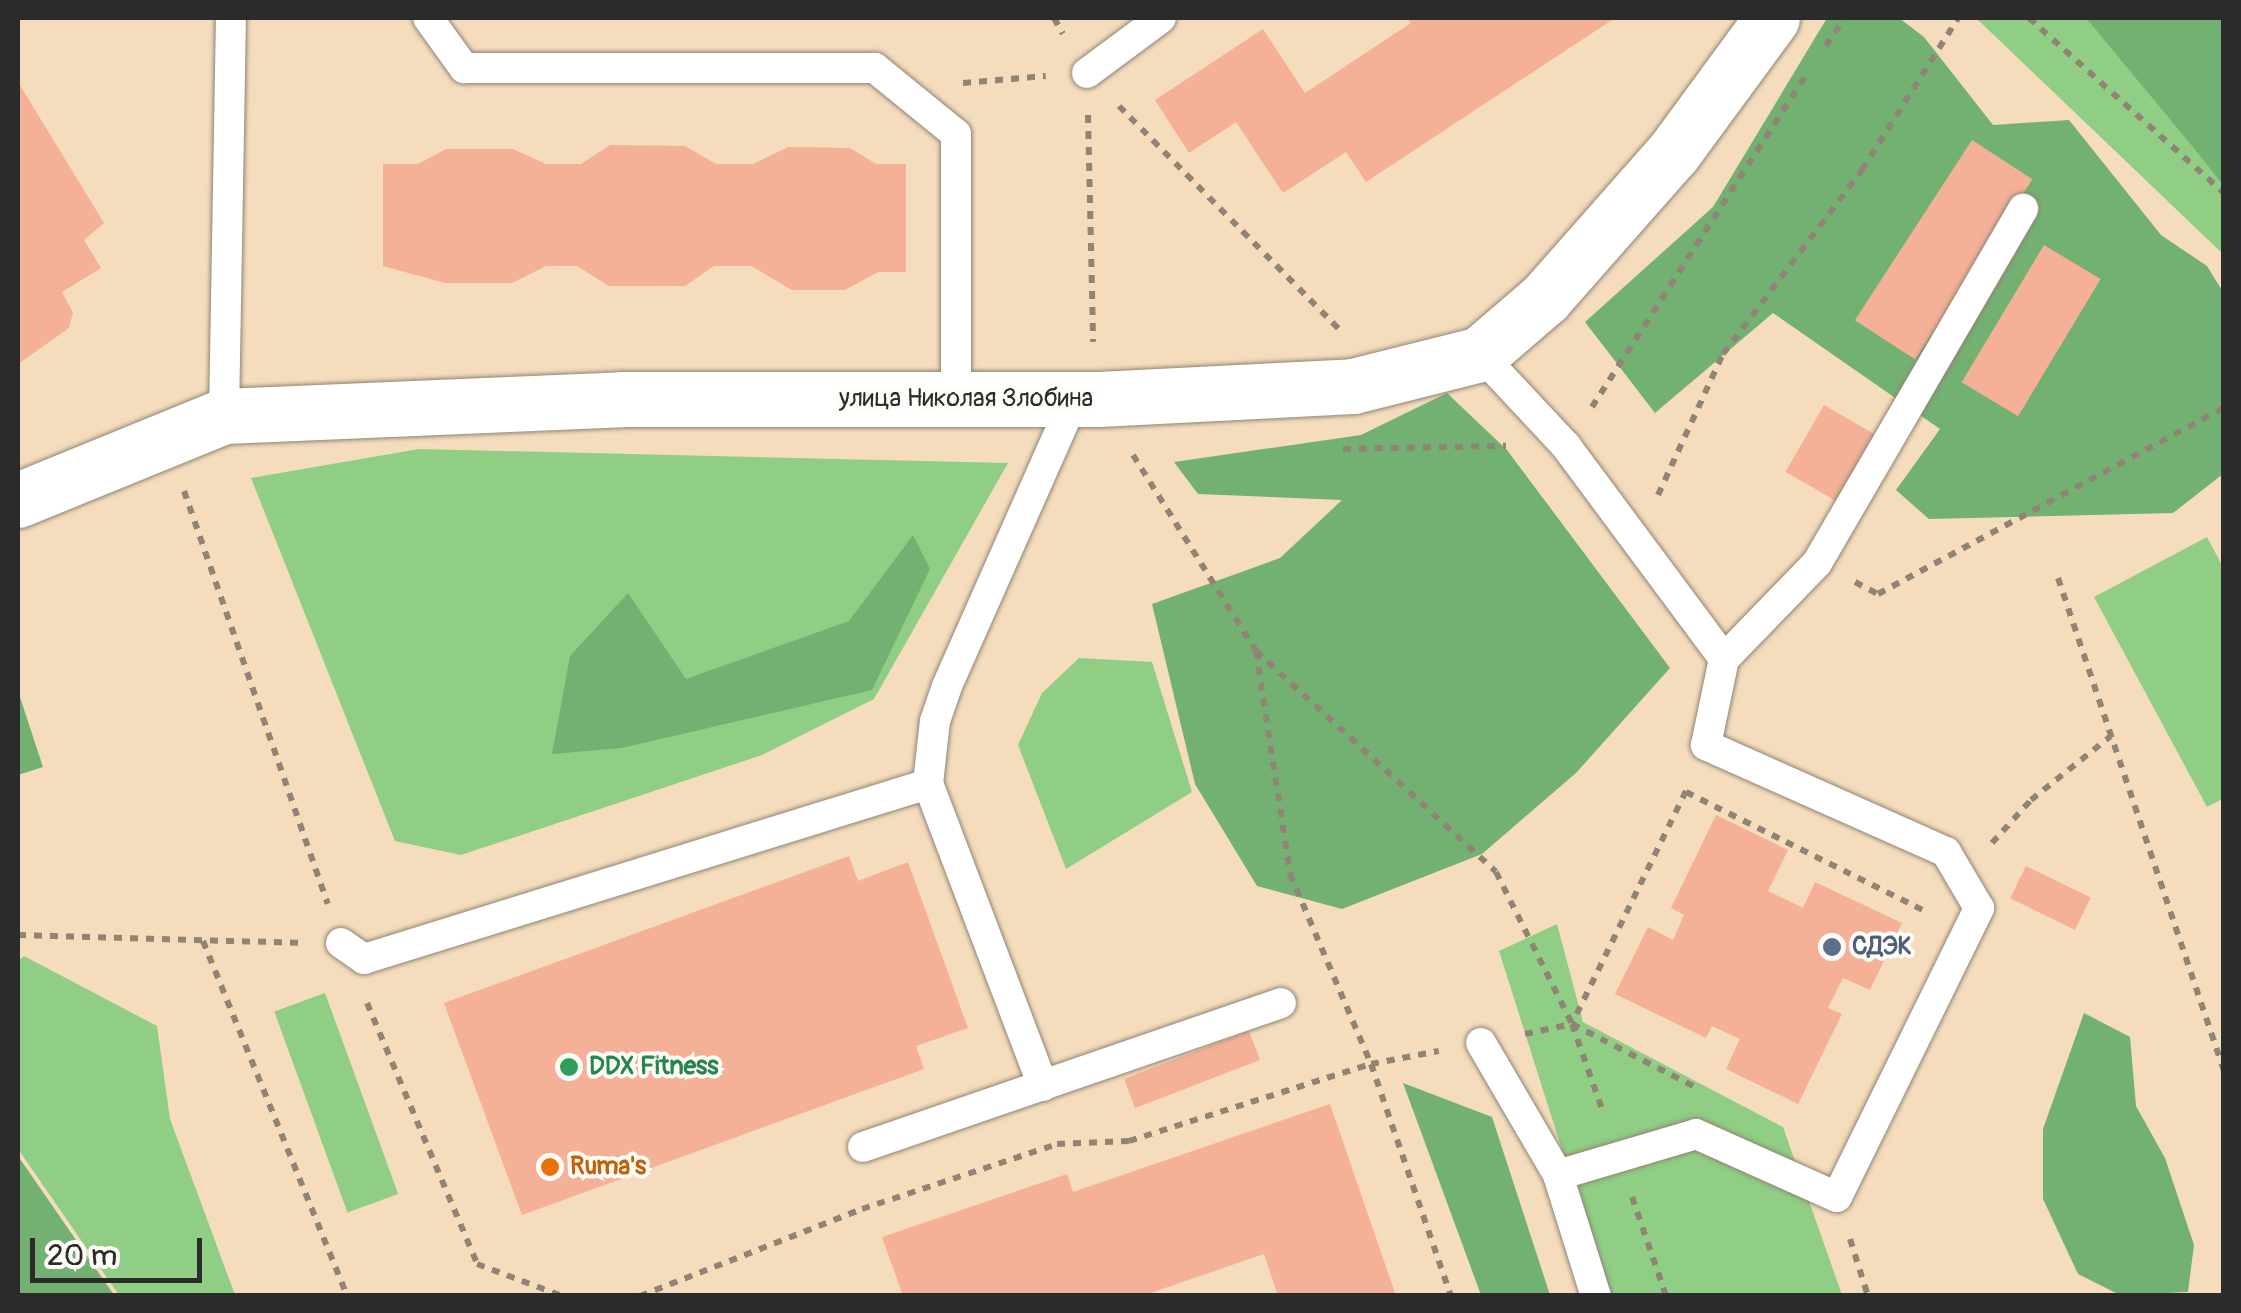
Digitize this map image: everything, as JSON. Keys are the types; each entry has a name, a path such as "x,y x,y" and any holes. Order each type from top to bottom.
{"street":[{"name":"улица Николая Злобина","path":"18,500 162,436 224,416 622,399 1086,400 1353,386 1480,354 1545,298 1673,153 1772,18"}],"lane":[{"path":"224,416 231,18"},
{"path":"428,18 464,68 876,68 956,134 956,400"},
{"path":"1087,73 1161,18"},
{"path":"1558,1175 1696,1134 1837,1197 1979,908 1946,852 1706,746 1724,660 1817,563 2022,209"},
{"path":"1480,354 1566,446 1724,660"},
{"path":"1044,1086 928,784 935,721 947,686 1086,400"},
{"path":"341,943 364,959 928,784"},
{"path":"863,1147 1281,1003"},
{"path":"1481,1043 1558,1175 1596,1296"}],"path":[{"path":"1054,18 1087,73 1347,337"},
{"path":"1637,542 1724,354 1862,170 1958,18"},
{"path":"2029,18 2224,193"},
{"path":"876,68 944,84 1087,73"},
{"path":"1086,400 1087,73"},
{"path":"1817,563 1878,594 2224,408"},
{"path":"162,436 341,943 476,1264 562,1296"},
{"path":"1131,452 1256,651 1496,872 1572,1024 1707,1093"},
{"path":"2058,578 2224,1071"},
{"path":"1256,651 1290,874 1371,1064 1450,1296"},
{"path":"1962,878 2031,800 2111,736"},
{"path":"1572,1024 1706,746"},
{"path":"1686,792 1939,918"},
{"path":"18,935 341,943"},
{"path":"203,941 347,1296"},
{"path":"640,1296 862,1209 1058,1144 1129,1141 1371,1064 1572,1024"},
{"path":"1837,1197 1868,1296"}],"green space":[{"path":"1827,18 1899,18 1924,37 1993,125 2069,120 2161,235 2207,266 2223,292 2223,474 2173,513 1929,519 1896,490 1940,429 1773,313 1655,413 1585,322 1713,207"},
{"path":"1976,18 2223,18 2223,254"},
{"path":"2086,18 2223,18 2223,185 2193,147"},
{"path":"1447,393 1507,450 1670,668 1576,773 1482,854 1342,909 1257,886 1195,784 1152,604 1280,558 1342,500 1198,494 1174,462 1361,435"},
{"path":"419,449 1008,463 874,699 762,755 461,855 395,841 251,478"},
{"path":"913,535 930,569 872,690 622,748 552,754 570,656 628,593 686,679 849,621"},
{"path":"2207,537 2223,567 2224,798 2207,807 2094,597"},
{"path":"1079,658 1152,662 1192,792 1066,869 1018,745 1042,693"},
{"path":"18,691 43,767 18,775"},
{"path":"1557,924 1583,1022 1783,1127 1842,1295 1608,1295 1499,951"},
{"path":"24,956 157,1026 170,1119 235,1295 119,1295 18,1149 18,961"},
{"path":"325,993 398,1194 347,1213 274,1011"},
{"path":"2084,1013 2130,1037 2136,1106 2165,1158 2194,1245 2188,1292 2120,1295 2078,1274 2043,1199 2043,1129"},
{"path":"1403,1083 1492,1117 1550,1295 1481,1295"},
{"path":"18,1156 114,1295 18,1295"}],"building":[{"path":"1407,18 1615,18 1366,182 1346,152 1283,193 1236,122 1189,153 1155,100 1263,29 1305,93 1411,23"},
{"path":"18,82 104,223 84,240 101,268 62,292 73,313 69,328 18,364"},
{"path":"1972,140 2032,179 1915,360 1855,320"},
{"path":"610,145 685,146 716,164 753,164 788,147 850,148 876,164 906,164 906,272 878,272 845,290 792,290 751,266 714,266 685,286 609,286 577,266 546,266 512,283 445,283 383,266 383,164 418,164 446,149 513,149 546,164 581,164"},
{"path":"2044,245 2101,279 2018,416 1962,382"},
{"path":"1824,405 1875,434 1837,501 1786,472"},
{"path":"1716,815 1788,850 1768,891 1803,908 1815,882 1902,923 1870,990 1843,978 1828,1008 1842,1014 1798,1104 1726,1069 1740,1039 1712,1026 1706,1038 1615,994 1648,927 1673,940 1684,915 1671,908"},
{"path":"849,856 858,881 908,862 968,1028 916,1046 924,1069 522,1215 444,1003"},
{"path":"2026,866 2091,898 2075,930 2010,898"},
{"path":"1249,1031 1260,1060 1135,1108 1124,1079"},
{"path":"1330,1104 1396,1296 1278,1296 1264,1254 1142,1296 903,1296 882,1237 1067,1174 1073,1192"}],"place":[{"name":"СДЭК","path":"1832,947"},
{"name":"DDX Fitness","path":"569,1067"},
{"name":"Ruma's","path":"550,1167"}]}
